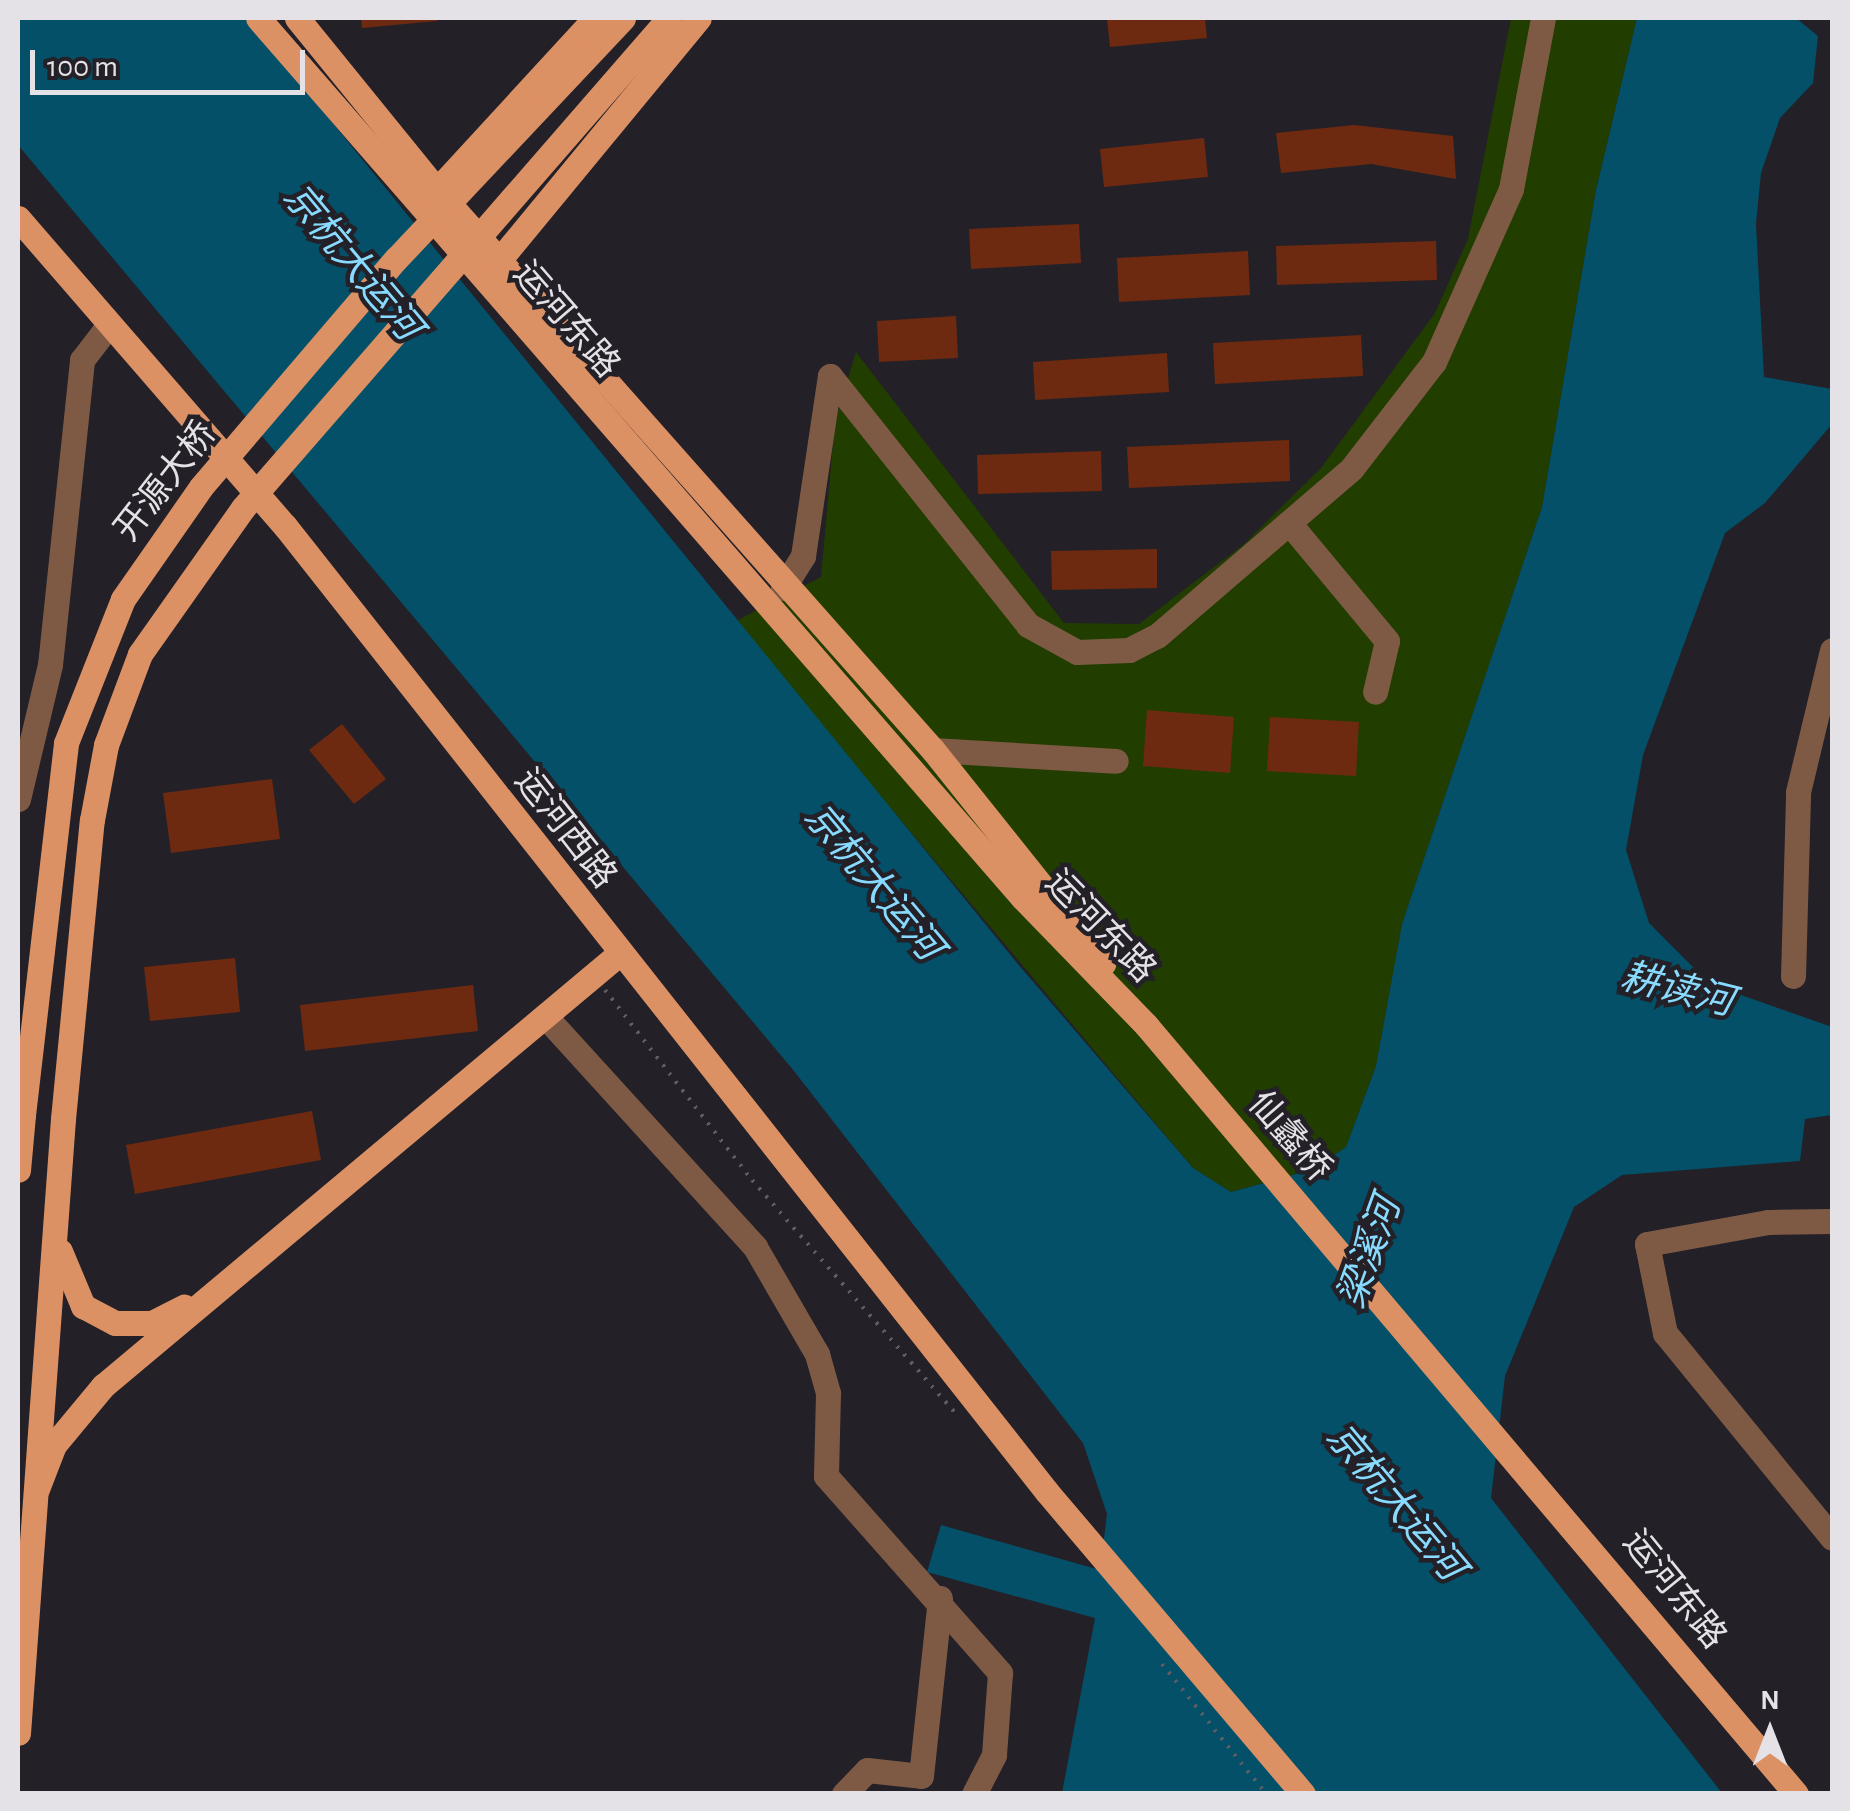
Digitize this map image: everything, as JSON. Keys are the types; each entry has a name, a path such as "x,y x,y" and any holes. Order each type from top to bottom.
{"main road":[{"name":"运河东路","path":"258,18 1022,898 1146,1024"},
{"name":"运河东路","path":"297,18 437,190 501,258 784,588 1051,888 1146,1024"},
{"path":"437,190 594,18"},
{"name":"开源大桥","path":"18,1170 66,744 123,599 201,487 383,274 623,18"},
{"path":"18,1733 63,1120 92,820 106,745 140,654 243,508 669,18"},
{"path":"501,258 698,18"},
{"name":"运河西路","path":"18,218 285,526 618,954 1047,1492 1303,1794"},
{"path":"36,1489 74,1416 193,1303 618,954"},
{"name":"仙蠡桥","path":"1146,1024 1536,1477"},
{"path":"56,1214 63,1275 83,1306 115,1323 152,1323 193,1303"},
{"name":"运河东路","path":"1536,1477 1796,1794"}],"street":[{"path":"784,588 803,556 830,376 1028,625 1078,652 1130,650 1156,636 1290,524 1394,420 1465,304 1511,189 1543,18"},
{"path":"18,799 50,665 82,360 108,326"},
{"path":"1290,524 1386,642 1374,692"},
{"path":"1793,976 1798,792 1832,650"},
{"path":"932,750 1116,761"},
{"path":"545,1016 755,1247 817,1354 828,1394 826,1476 940,1598 1000,1673 994,1755 974,1794"},
{"path":"1832,1221 1768,1222 1647,1244 1664,1333 1824,1516 1832,1538"},
{"path":"844,1794 867,1770 922,1776 940,1598"}],"path":[{"path":"593,975 752,1180 968,1428"}],"green space":[{"path":"1511,18 1637,18 1596,190 1542,507 1402,924 1376,1066 1346,1147 1314,1169 1231,1192 1193,1168 734,622 821,577 835,421 856,352 1064,623 1139,624 1243,545 1321,468 1435,313 1468,239"}],"water":[{"path":"18,18 247,18 1017,963 1193,1168 1231,1192 1314,1169 1346,1147 1376,1066 1402,924 1542,507 1596,190 1637,18 1796,18 1818,36 1813,83 1780,118 1761,173 1756,224 1764,377 1832,389 1832,424 1765,503 1725,533 1643,755 1626,850 1649,923 1710,984 1832,1027 1832,1115 1805,1119 1800,1161 1622,1175 1574,1207 1505,1376 1491,1498 1722,1793 1062,1793 1095,1618 927,1572 941,1525 1100,1570 1107,1514 1083,1443 794,1071 18,145"}],"building":[{"path":"361,18 437,18 437,21 362,28"},
{"path":"1107,18 1205,18 1207,38 1110,47"},
{"path":"1354,125 1453,136 1456,179 1371,164 1281,173 1276,133"},
{"path":"1204,138 1208,177 1104,187 1100,149"},
{"path":"1079,224 1081,263 971,269 969,229"},
{"path":"1436,241 1437,280 1277,285 1276,246"},
{"path":"1248,251 1250,295 1119,302 1117,258"},
{"path":"956,316 958,358 879,362 877,321"},
{"path":"1361,335 1363,376 1215,384 1213,343"},
{"path":"1167,353 1169,392 1035,400 1033,362"},
{"path":"1289,440 1290,481 1129,488 1127,447"},
{"path":"1101,451 1102,491 978,494 977,455"},
{"path":"1157,549 1157,588 1052,590 1051,551"},
{"path":"1147,710 1234,717 1230,773 1143,766"},
{"path":"1270,717 1359,722 1356,776 1267,771"},
{"path":"342,724 386,779 354,804 309,750"},
{"path":"272,779 280,839 171,853 163,793"},
{"path":"235,958 240,1012 150,1021 144,967"},
{"path":"473,985 478,1031 305,1051 300,1005"},
{"path":"312,1111 321,1160 135,1194 126,1145"}],"water label":[{"name":"京杭大运河","path":"351,263"},
{"name":"京杭大运河","path":"872,883"},
{"name":"耕读河","path":"1677,991"},
{"name":"梁溪河","path":"1371,1253"},
{"name":"京杭大运河","path":"1394,1503"}]}
